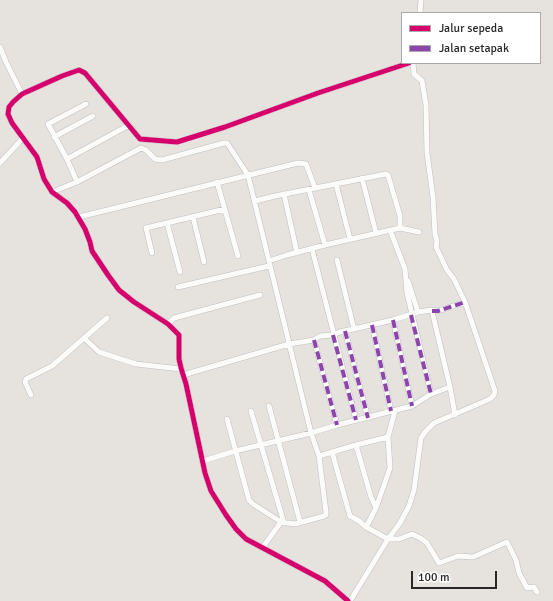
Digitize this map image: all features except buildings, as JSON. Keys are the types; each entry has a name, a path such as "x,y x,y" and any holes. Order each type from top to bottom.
{"street":[{"path":"420,12 421,0"},
{"path":"0,47 22,94"},
{"path":"406,64 318,93 225,127 177,142 140,139 80,70 62,76 22,94 9,107 8,114 12,123 38,157 44,179 52,192 67,203 78,217 85,229 92,251 119,290 134,302 168,324 179,335 179,359 186,384 202,461 211,491 226,515 241,534 325,581 349,601 388,539 400,524 409,506 414,490 421,438 425,432 434,423 490,399 494,395 495,391 465,302 436,247 437,241 434,234 433,197 427,152 426,104 422,81 414,74 413,64"},
{"path":"77,182 67,159 48,124 86,104"},
{"path":"54,137 94,116"},
{"path":"67,159 128,125"},
{"path":"0,163 23,138"},
{"path":"52,192 77,182 140,149 146,150 155,159 162,160 224,143 228,144 248,175 255,201 311,434 319,456 326,514 295,524 283,523 253,504 249,500 227,419"},
{"path":"78,217 217,182 304,163 306,164 325,245"},
{"path":"255,201 386,174 388,175 400,216 400,228"},
{"path":"362,178 376,233"},
{"path":"217,182 238,256"},
{"path":"336,184 350,239"},
{"path":"284,194 297,253"},
{"path":"152,253 146,228 225,209"},
{"path":"193,217 204,262"},
{"path":"167,223 180,272"},
{"path":"178,287 269,263 312,248 376,233 400,228 419,232"},
{"path":"390,230 418,312"},
{"path":"312,248 333,335 356,420"},
{"path":"337,260 354,329"},
{"path":"404,269 411,315 431,394"},
{"path":"168,324 174,318 260,295"},
{"path":"183,375 289,344 314,340 323,335 333,335 418,312 438,311 465,302"},
{"path":"432,311 455,415"},
{"path":"31,395 25,382 26,379 52,366 107,318"},
{"path":"393,320 412,406"},
{"path":"366,527 376,508 390,468 388,437 393,411 372,325"},
{"path":"346,331 368,418"},
{"path":"84,338 99,352 136,364 181,369"},
{"path":"314,340 337,424"},
{"path":"202,461 235,451 311,434 337,424 368,418 412,406 431,394 450,387"},
{"path":"269,406 300,522"},
{"path":"250,411 283,523"},
{"path":"319,456 388,437"},
{"path":"356,445 371,497 376,508"},
{"path":"332,452 350,516 359,520 366,527 388,539 399,539 412,534 426,542 439,563 458,556 472,557 507,542 516,560 519,573 527,588 534,587 537,592"},
{"path":"263,547 283,523"}],"marked path":[{"path":"432,311 438,311 465,302"},
{"path":"411,315 431,394"},
{"path":"393,320 412,406"},
{"path":"372,325 391,411"},
{"path":"345,331 368,418"},
{"path":"333,335 356,420"},
{"path":"314,340 337,425"}],"cycle path":[{"path":"348,601 325,581 246,539 236,529 226,515 211,491 205,473 186,384 179,359 179,335 168,324 134,302 119,290 92,251 85,229 75,212 67,203 52,192 44,179 37,157 12,123 8,114 9,107 22,94 79,70 85,73 140,139 177,142 225,127 318,93 406,64"}]}
